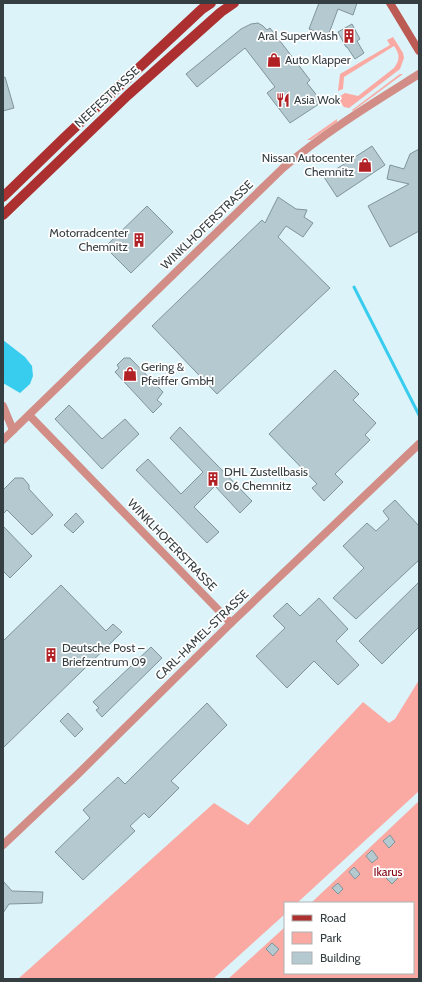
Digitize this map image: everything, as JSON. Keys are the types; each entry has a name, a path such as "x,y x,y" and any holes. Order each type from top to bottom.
{"main road":[{"name":"NEEFESTRASSE","path":"3,197 67,134 202,9 211,3"},
{"name":"NEEFESTRASSE","path":"3,215 128,95 216,16 234,3"},
{"path":"390,3 419,51"}],"street":[{"name":"WINKLHOFERSTRASSE","path":"3,440 283,168 299,154 329,133 419,74"},
{"path":"3,406 13,430"},
{"name":"WINKLHOFERSTRASSE","path":"29,415 231,623"},
{"name":"CARL-HAMEL-STRASSE","path":"3,845 78,774 231,623 419,444"}],"green space":[{"path":"393,37 403,53 404,58 400,69 349,108 344,107 337,98 345,93 358,96 394,68 398,60 397,52 394,46 344,77 343,89 338,91 340,74 390,45 387,40"},
{"path":"400,74 403,74 353,111 352,110"},
{"path":"337,119 337,122 311,140 307,140"},
{"path":"419,680 419,791 298,902 284,902 284,915 213,979 18,979 214,803 248,825 363,702 389,723 395,719"},
{"name":"Ikarus","path":"419,801 419,979 228,979 284,928 284,974 414,974 414,902 312,902"}],"water":[{"path":"3,340 25,357 32,366 33,376 30,384 20,393 3,383"}],"building":[{"path":"319,3 357,3 353,15 338,9 328,36 309,29"},
{"path":"258,23 267,30 270,28 310,80 307,83 322,102 290,123 267,93 275,87 245,48 197,87 186,74 241,29 251,24"},
{"name":"Aral SuperWash","path":"352,24 360,39 357,41 364,53 355,59 346,47 338,32"},
{"path":"5,77 14,108 3,111 3,78"},
{"path":"372,146 385,165 337,197 324,177"},
{"path":"419,149 419,231 390,247 368,206 409,184 387,179 390,165 404,169 410,154"},
{"path":"278,197 296,209 307,210 304,217 313,223 303,237 286,226 278,237 330,288 217,394 152,326 262,220 265,223"},
{"name":"Motorradcenter Chemnitz","path":"147,206 173,232 131,273 105,247"},
{"path":"124,358 130,358 163,392 157,400 162,404 153,413 115,372 119,368 117,365"},
{"path":"335,370 359,394 353,400 376,423 365,435 370,440 335,474 343,482 324,501 312,488 317,484 269,434"},
{"path":"69,405 102,439 125,419 139,434 102,469 55,419"},
{"name":"DHL Zustellbasis 06 Chemnitz","path":"180,427 252,501 240,513 215,486 194,507 219,532 207,543 136,470 148,459 181,494 203,472 170,438"},
{"path":"15,478 23,478 29,485 29,489 53,515 32,535 7,510 3,514 3,490"},
{"path":"395,500 419,526 419,560 356,619 333,598 364,568 343,546 367,523 376,531 389,519 383,511"},
{"path":"76,513 84,522 73,533 64,525"},
{"path":"3,526 32,556 10,578 3,571"},
{"path":"419,582 419,627 382,664 359,641"},
{"name":"Deutsche Post – Briefzentrum 09","path":"61,585 106,631 113,624 122,632 3,748 3,641"},
{"path":"319,598 348,629 336,641 359,665 338,685 314,661 287,688 256,656 285,628 273,616 287,603 300,616"},
{"path":"151,647 162,658 102,717 96,710 99,708 93,702"},
{"path":"207,703 227,725 171,781 179,788 149,818 144,813 130,826 135,831 83,880 55,852 90,818 83,810 118,777 125,784"},
{"path":"68,713 83,729 75,737 60,721"},
{"path":"390,835 395,842 389,848 383,841"},
{"path":"372,850 378,858 372,863 366,856"},
{"path":"354,867 360,874 355,879 349,872"},
{"path":"392,872 398,878 392,884 386,878"},
{"path":"3,881 12,891 43,892 42,903 9,904 3,913"},
{"path":"338,883 343,889 338,894 332,888"},
{"path":"272,943 279,949 273,956 266,949"}],"waterway":[{"path":"354,287 419,415"}],"place":[{"name":"Aral SuperWash","path":"349,36"},
{"name":"Auto Klapper","path":"274,60"},
{"name":"Asia Wok","path":"283,100"},
{"name":"Nissan Autocenter Chemnitz","path":"365,165"},
{"name":"Motorradcenter Chemnitz","path":"139,240"},
{"name":"Gering & Pfeiffer GmbH","path":"130,374"},
{"name":"DHL Zustellbasis 06 Chemnitz","path":"213,479"},
{"name":"Deutsche Post – Briefzentrum 09","path":"51,655"}]}
